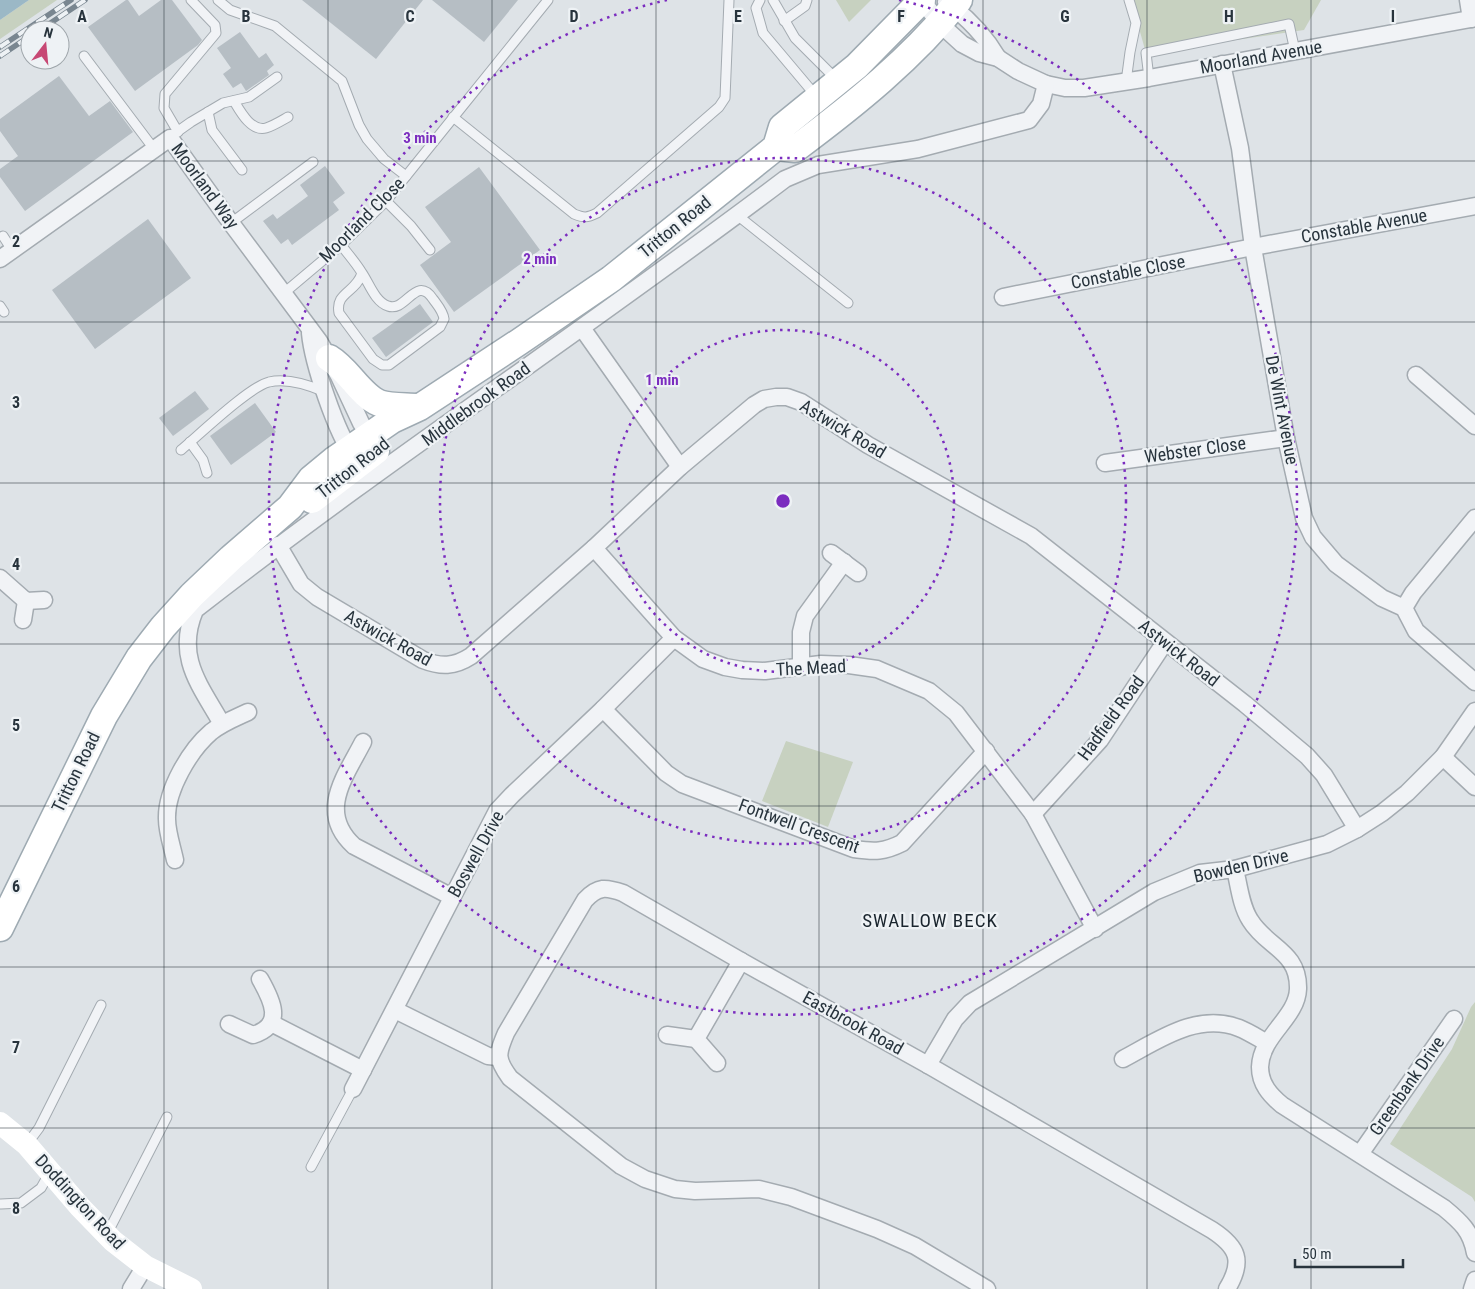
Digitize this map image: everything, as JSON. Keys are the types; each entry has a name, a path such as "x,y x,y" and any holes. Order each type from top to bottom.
{"main road":[{"name":"Tritton Road","path":"833,98 922,0"},
{"name":"Tritton Road","path":"0,928 104,716 139,658 163,627 192,595 290,506 311,479 334,460 363,450 392,420 420,407 519,342 611,278 776,147 782,127 902,62 949,8"},
{"path":"329,358 339,364 358,386 376,402 420,407"},
{"name":"Doddington Road","path":"0,1122 27,1145 80,1207 107,1234 146,1266 191,1289"}],"street":[{"path":"922,0 949,8"},
{"path":"1468,0 1473,19"},
{"name":"Moorland Avenue","path":"949,8 988,42 998,58 1018,71 1046,84 1065,88 1084,88 1126,82 1473,19"},
{"name":"De Wint Avenue","path":"1222,64 1240,148 1253,247 1286,438 1304,518 1313,537 1336,564 1382,598 1404,608"},
{"name":"Middlebrook Road","path":"222,724 192,670 187,652 188,636 193,616 195,610 278,545 582,328 785,179 818,165 918,149 1030,120 1041,104 1046,84"},
{"name":"Moorland Way","path":"6,254 174,135 231,223 284,293 329,358 363,450"},
{"name":"Constable Avenue","path":"1253,247 1475,206"},
{"name":"Constable Close","path":"1003,297 1253,247"},
{"path":"582,328 680,467"},
{"name":"Moorland Way","path":"310,330 311,347 326,392 363,450"},
{"path":"1416,375 1475,426"},
{"name":"Astwick Road","path":"278,545 301,584 317,597 423,660 435,665 449,666 471,656 594,548 680,467 754,405 764,399 787,397 801,402 868,445 1031,536 1307,756 1324,775 1357,829"},
{"name":"Webster Close","path":"1105,463 1286,438"},
{"path":"1475,518 1413,593 1404,608 1416,631 1475,682"},
{"name":"The Mead","path":"594,548 674,638 703,658 725,667 765,671 821,664 877,669 929,691 956,713 1033,814 1095,929"},
{"path":"801,666 801,632 806,616 837,558 858,573"},
{"path":"0,578 26,601 44,600"},
{"path":"23,620 26,601"},
{"name":"Boswell Drive","path":"353,1089 498,811 512,795 603,709 674,638"},
{"name":"Hadfield Road","path":"1033,814 1100,740 1166,642"},
{"name":"Fontwell Crescent","path":"603,709 666,773 682,784 854,849 873,852 888,850 902,842 986,751"},
{"name":"Bowden Drive","path":"928,1065 954,1019 970,1003 1154,892 1200,873 1236,869 1327,844 1357,829 1382,813 1407,793 1443,757 1475,711"},
{"path":"175,860 167,820 167,806 176,783 199,742 222,724 248,712"},
{"path":"363,742 337,793 336,812 341,830 354,846 452,897"},
{"path":"1443,757 1475,787"},
{"name":"Greenbank Drive","path":"1236,869 1241,896 1249,919 1259,933 1284,953 1293,964 1298,979 1298,992 1292,1008 1266,1043 1261,1057 1260,1071 1264,1084 1272,1096 1282,1105 1444,1208 1459,1220 1470,1234 1475,1253"},
{"name":"Eastbrook Road","path":"498,1057 506,1033 585,900 593,892 602,889 623,893 741,962 928,1065 1225,1238 1232,1246 1238,1263 1236,1273 1227,1289"},
{"path":"696,1039 741,962"},
{"path":"229,1024 253,1035 271,1023 274,1016 272,1002 260,979"},
{"path":"395,1010 488,1056 498,1057 510,1078 621,1166 645,1179 675,1188 695,1191 760,1190 791,1197 877,1228 908,1243 987,1289"},
{"name":"Greenbank Drive","path":"1360,1154 1454,1019"},
{"path":"271,1023 363,1070"},
{"path":"1123,1059 1181,1029 1201,1024 1214,1023 1240,1029 1266,1043"},
{"path":"667,1035 696,1039 717,1063"},
{"path":"131,1289 146,1266"},
{"path":"1472,1289 1475,1280"}],"lane":[{"path":"191,0 215,26 216,33 165,94 164,108 174,135 223,103 249,97 277,77"},
{"path":"218,0 230,10 275,26 342,81 356,118 368,139 384,159 406,176"},
{"name":"Moorland Close","path":"284,293 341,245 386,201 548,0"},
{"path":"453,117 574,214 582,218 588,218 597,213 719,106 725,98 729,0"},
{"path":"760,0 756,8 763,34 774,49 795,70 833,98"},
{"path":"773,0 784,21 833,98"},
{"path":"784,21 805,6 807,0"},
{"path":"1126,82 1136,23 1129,0"},
{"path":"1149,78 1146,53 1289,24 1296,51"},
{"path":"84,56 154,149"},
{"path":"234,101 243,116 255,126 264,128 288,118"},
{"path":"208,112 212,130 242,170"},
{"path":"231,223 313,162"},
{"path":"386,201 411,226 430,250"},
{"path":"737,215 848,303"},
{"path":"3,236 6,254"},
{"path":"341,245 362,273 376,296 386,306 393,308 401,304 416,291 424,290 429,293 443,313 444,319 440,327 389,365 382,365 373,359 339,313 337,305 340,299 359,282 362,273"},
{"path":"181,450 253,390 269,382 309,385 326,392"},
{"path":"190,442 204,460 207,473"},
{"path":"27,1145 39,1128 101,1005"},
{"path":"311,1167 353,1089"},
{"path":"107,1234 166,1117"},
{"path":"1,1204 21,1203 40,1188 50,1172"}],"green space":[{"path":"29,0 57,0 28,20 20,20 20,25 0,39 0,20"},
{"path":"836,0 871,0 849,22"},
{"path":"1131,0 1321,0 1304,30 1146,53"},
{"path":"786,741 853,762 828,827 762,801"},
{"path":"1475,1002 1475,1202 1472,1197 1390,1144 1452,1049"}],"water":[{"path":"0,0 29,0 0,20"}],"building":[{"path":"128,0 139,16 161,0 172,0 202,40 198,45 135,91 88,27"},
{"path":"302,0 423,0 376,59"},
{"path":"432,0 518,0 484,42"},
{"path":"240,32 259,58 266,53 274,65 267,71 269,75 246,91 241,83 233,88 223,74 231,68 217,48"},
{"path":"59,76 89,116 110,101 133,132 25,211 0,177 0,169 18,156 0,131 0,119"},
{"path":"325,166 345,193 333,202 339,210 292,245 288,239 281,244 263,221 273,214 277,219 308,196 300,185"},
{"path":"479,167 540,250 454,312 420,265 451,242 425,207"},
{"path":"148,219 191,278 95,349 52,290"},
{"path":"420,304 433,322 386,357 372,338"},
{"path":"195,391 209,409 173,436 159,418"},
{"path":"255,403 276,432 231,465 210,436"}],"railway":[{"path":"0,47 71,0"},
{"path":"55,20 85,0"},
{"path":"0,56 20,43"}],"district":[{"name":"SWALLOW BECK","path":"930,920"}]}
